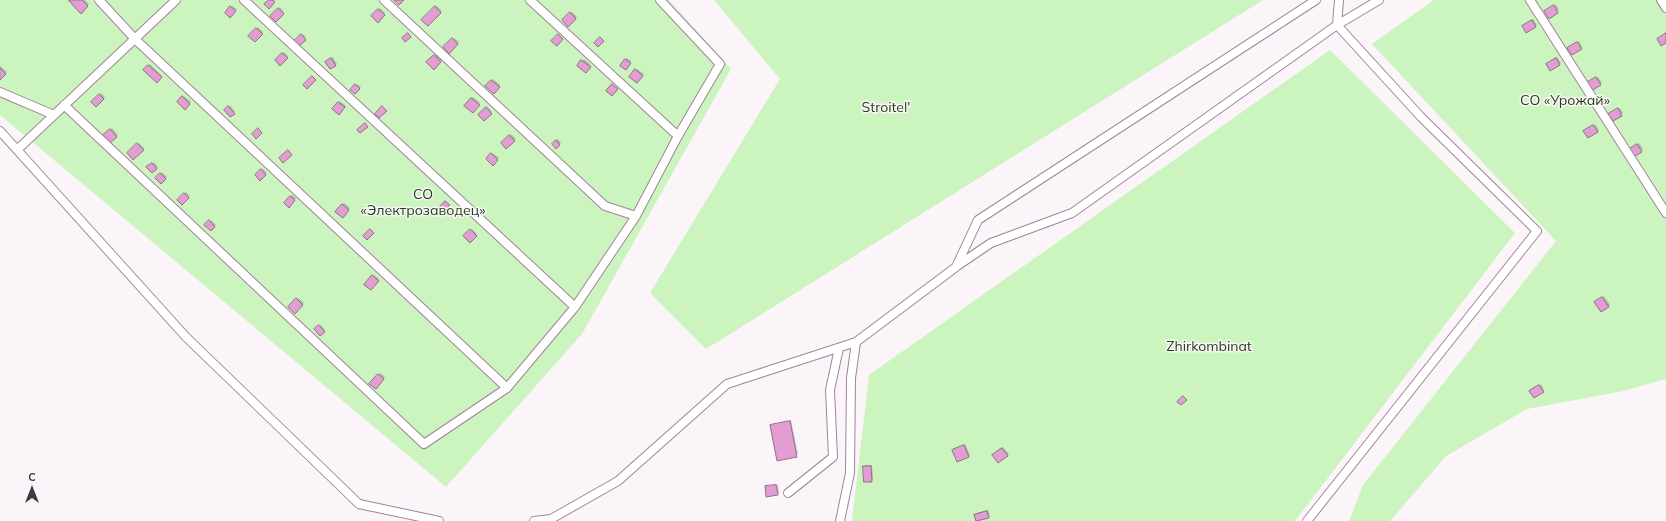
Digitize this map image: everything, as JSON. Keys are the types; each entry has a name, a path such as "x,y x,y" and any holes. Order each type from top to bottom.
{"lane":[{"path":"99,0 135,39 507,388"},
{"path":"18,149 176,0"},
{"path":"244,0 575,307"},
{"path":"384,0 605,206 636,216"},
{"path":"530,0 678,136"},
{"path":"64,105 424,444 507,388 575,307 636,216 678,136 720,64 660,0"},
{"path":"956,267 978,220 1316,0"},
{"path":"1307,521 1537,231 1421,117 1337,25 1339,0"},
{"path":"534,521 551,519 618,481 727,384 856,342 956,267 991,243 1072,213 1337,25 1379,0"},
{"path":"1530,0 1666,213"},
{"path":"1661,0 1666,8"},
{"path":"0,92 54,115"},
{"path":"0,131 18,149 186,337 359,504 439,521"},
{"path":"840,521 850,473 851,378 856,342"},
{"path":"788,493 833,457 830,390 839,348"}],"green space":[{"name":"СО «Электрозаводец»","path":"0,0 669,0 731,69 582,334 446,487 0,115"},
{"name":"Stroitel'","path":"714,0 1263,0 706,349 650,293 780,79"},
{"name":"СО «Урожай»","path":"1434,0 1666,0 1666,379 1623,391 1527,409 1446,456 1390,521 1349,521 1363,485 1556,241 1372,44"},
{"name":"Zhirkombinat","path":"1330,50 1515,233 1295,521 852,521 869,375"}],"building":[{"path":"82,0 88,6 81,14 69,1"},
{"path":"269,0 273,0 275,2 269,9 264,4"},
{"path":"394,0 404,0 399,5"},
{"path":"1554,5 1558,13 1549,19 1544,11"},
{"path":"230,6 236,11 230,18 225,13"},
{"path":"435,6 441,13 428,26 421,20"},
{"path":"278,8 284,14 276,22 270,16"},
{"path":"378,9 385,15 378,23 371,16"},
{"path":"570,12 576,19 568,27 562,20"},
{"path":"1532,20 1536,27 1526,33 1522,26"},
{"path":"256,28 263,34 255,42 248,36"},
{"path":"408,33 411,37 405,42 402,38"},
{"path":"1666,33 1666,43 1661,46 1657,39"},
{"path":"301,34 306,40 299,46 294,41"},
{"path":"558,34 563,39 557,46 551,41"},
{"path":"600,37 604,41 598,47 594,43"},
{"path":"452,38 458,44 449,54 443,47"},
{"path":"1577,42 1582,49 1572,55 1567,48"},
{"path":"282,53 288,58 280,66 275,60"},
{"path":"434,55 441,62 434,70 426,62"},
{"path":"331,58 336,66 330,69 325,62"},
{"path":"1556,58 1560,65 1550,71 1546,64"},
{"path":"625,59 631,63 626,70 620,66"},
{"path":"581,60 591,67 586,73 577,66"},
{"path":"148,65 162,77 157,83 143,70"},
{"path":"0,68 6,74 0,80"},
{"path":"635,69 643,76 637,83 629,77"},
{"path":"312,76 316,80 307,89 303,85"},
{"path":"1596,77 1601,85 1591,91 1586,83"},
{"path":"491,80 500,87 494,94 485,86"},
{"path":"355,84 360,89 355,94 350,90"},
{"path":"612,84 618,89 612,96 606,91"},
{"path":"99,94 104,99 96,107 91,102"},
{"path":"182,96 190,104 185,110 177,102"},
{"path":"471,98 480,105 473,113 464,106"},
{"path":"338,102 345,107 339,115 332,109"},
{"path":"228,106 235,114 230,117 224,110"},
{"path":"382,106 387,111 379,118 375,114"},
{"path":"486,107 492,114 484,121 478,115"},
{"path":"1618,108 1622,116 1613,121 1608,114"},
{"path":"365,123 368,127 360,133 357,130"},
{"path":"1593,125 1598,132 1588,138 1583,131"},
{"path":"258,128 262,133 256,139 252,134"},
{"path":"110,129 117,137 110,143 103,135"},
{"path":"509,135 515,141 506,149 501,143"},
{"path":"556,140 560,145 556,149 552,144"},
{"path":"137,143 144,150 133,160 127,153"},
{"path":"1637,144 1642,152 1632,158 1628,150"},
{"path":"288,150 292,155 283,163 279,158"},
{"path":"491,153 498,160 493,166 486,159"},
{"path":"152,163 157,169 152,173 146,167"},
{"path":"261,169 266,175 260,181 255,175"},
{"path":"160,173 166,179 161,184 155,178"},
{"path":"184,193 189,198 182,205 177,200"},
{"path":"290,196 295,200 289,208 284,203"},
{"path":"445,201 450,205 442,213 438,209"},
{"path":"342,204 349,210 343,218 335,212"},
{"path":"209,220 215,227 211,231 204,225"},
{"path":"370,229 374,233 367,240 363,236"},
{"path":"470,229 477,236 470,243 463,236"},
{"path":"372,275 379,281 371,290 364,285"},
{"path":"1602,297 1609,307 1601,312 1594,302"},
{"path":"296,298 303,305 295,314 288,307"},
{"path":"319,325 325,332 320,336 314,329"},
{"path":"378,374 384,379 376,389 369,384"},
{"path":"1539,385 1544,392 1534,398 1529,391"},
{"path":"1183,396 1187,400 1181,405 1177,402"},
{"path":"790,421 797,457 777,461 770,425"},
{"path":"964,445 969,457 957,462 952,450"},
{"path":"1002,448 1008,456 998,463 992,455"},
{"path":"863,466 871,466 872,482 864,482"},
{"path":"776,485 778,495 766,497 765,486"},
{"path":"987,511 989,518 976,521 974,515"}]}
